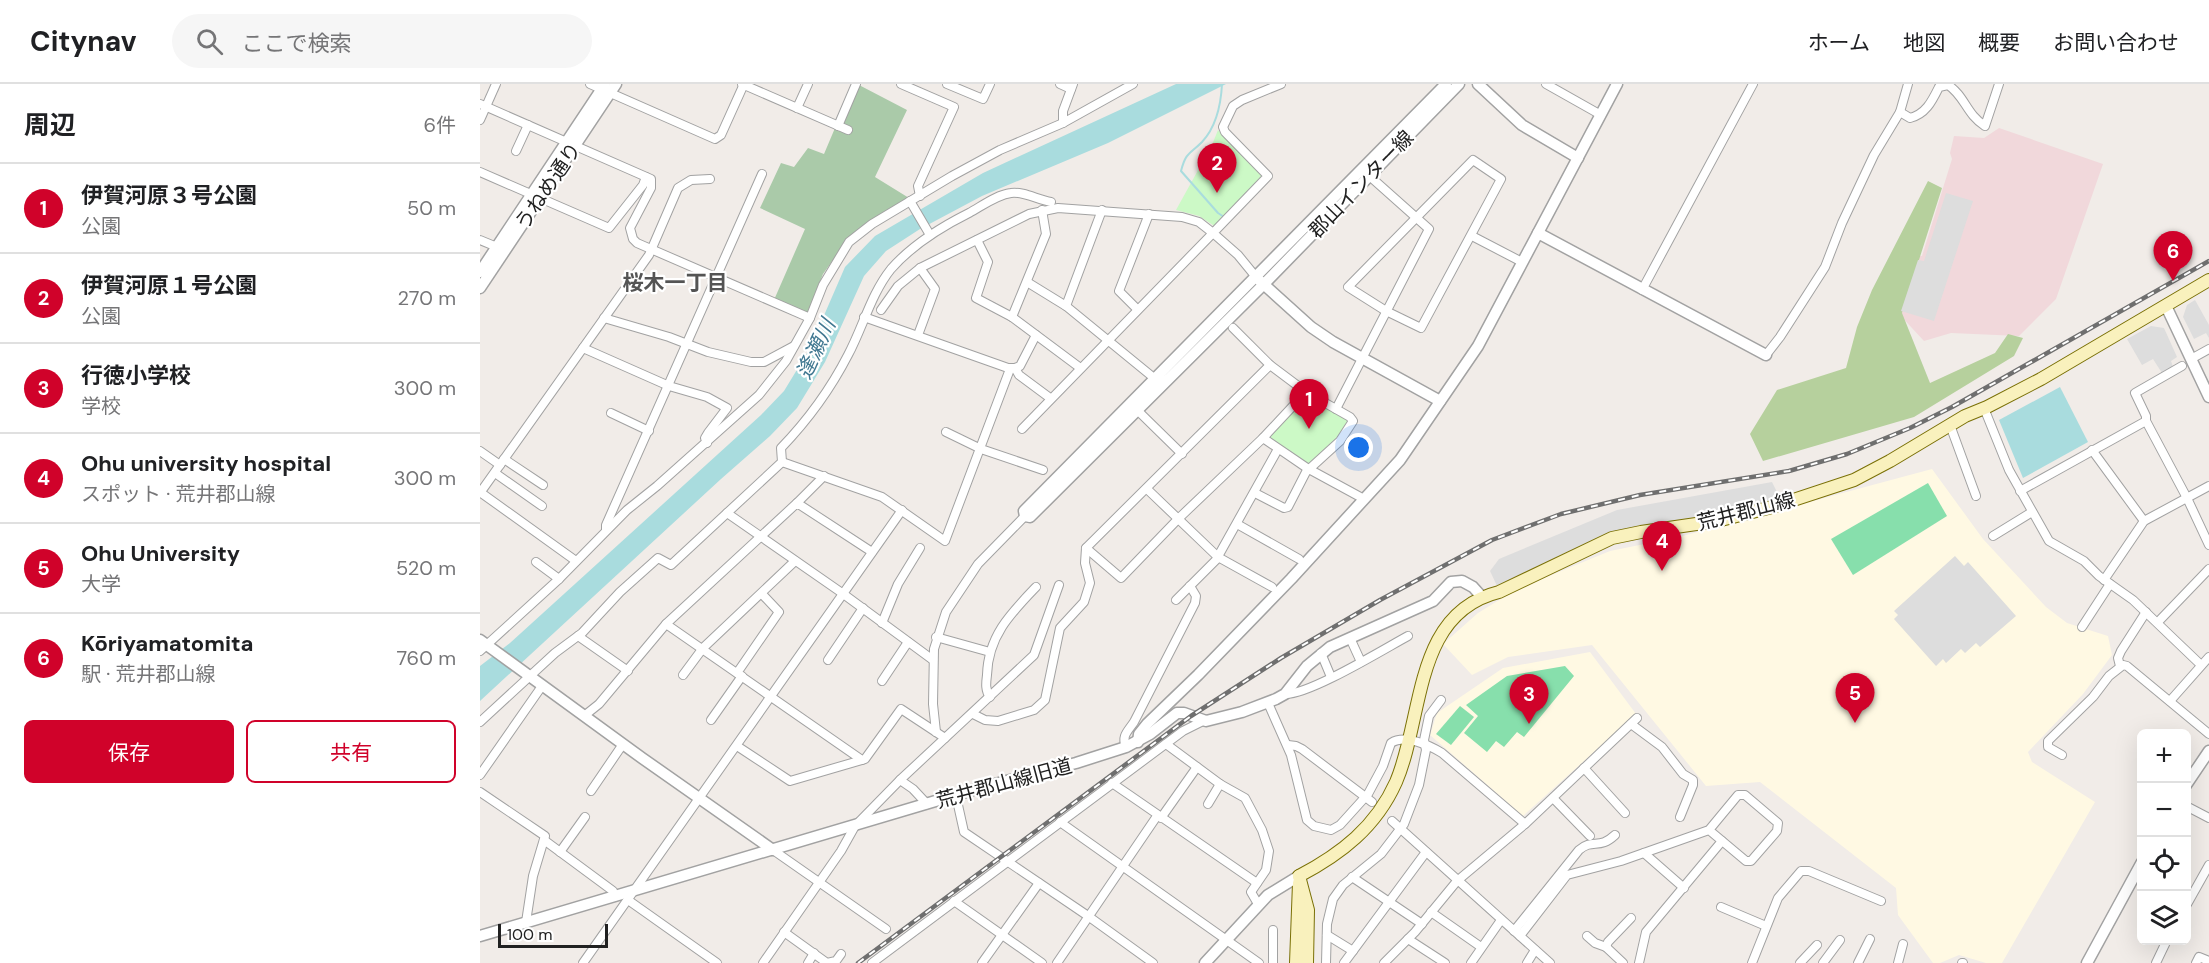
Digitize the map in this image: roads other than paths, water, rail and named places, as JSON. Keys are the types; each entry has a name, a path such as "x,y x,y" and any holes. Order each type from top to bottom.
{"main road":[{"name":"荒井郡山線","path":"1299,876 1341,851 1377,816 1395,783 1409,741 1424,676 1434,645 1456,616 1482,597 1499,592 1612,538 1717,521 1772,507 1836,486 1890,461 1950,425 2041,379 2209,280"},
{"path":"1296,963 1299,876"},
{"path":"1299,876 1308,910 1307,963"}],"street":[{"path":"480,120 483,105 496,84"},
{"path":"590,84 608,87 715,139 721,135 743,84 848,130"},
{"path":"797,108 808,84"},
{"path":"838,126 856,84"},
{"path":"901,84 954,107 918,188 920,196"},
{"path":"953,85 983,99 990,84"},
{"path":"1060,84 1072,86 1063,111 1063,123"},
{"path":"886,929 482,645 559,579 627,510 759,395 781,369 810,318 823,285 849,242 870,225 1000,150 1063,123 1133,84"},
{"path":"1022,429 1268,176 1225,132 1223,127 1233,106 1281,84"},
{"path":"936,732 933,704 933,660 936,637 946,612 978,564 1025,516 1024,511 1260,281 1366,172 1446,84"},
{"name":"郡山インター線","path":"1366,172 1459,84"},
{"path":"1478,84 1522,125 1578,158"},
{"path":"1546,84 1601,115"},
{"path":"1138,742 1139,734 1147,724 1198,675 1395,466 1478,346 1617,84"},
{"path":"1642,290 1753,84"},
{"path":"1538,233 1766,355 1780,338 1826,267 1842,223 1866,172 1900,112 1908,84"},
{"path":"1900,112 1910,118 1918,116 1931,103 1939,87 1948,85 1956,90 1974,120 1985,126 1999,84"},
{"name":"うねめ通り","path":"480,288 535,197 608,87"},
{"path":"483,105 653,182 630,228 633,239 810,318"},
{"path":"516,151 528,125"},
{"path":"1473,160 1501,179 1421,328 1386,311 1348,287 1414,218 1473,160"},
{"path":"480,172 609,228 643,185 646,177"},
{"path":"1336,409 1429,229 1414,218 1366,172"},
{"path":"606,530 606,525 762,174"},
{"path":"576,561 480,492 649,255 678,188 691,180 710,179"},
{"path":"782,462 781,448 809,418 830,387 849,354 864,316 891,270 930,235 1011,193 1051,202"},
{"name":"うねめ通り","path":"480,272 535,197"},
{"path":"911,203 930,235"},
{"path":"881,310 898,286 920,268 1008,224 1042,210 1058,208 1102,210 1194,220 1213,232 1238,255 1260,281 1311,327 1361,359 1440,401"},
{"path":"1012,318 1046,234 1042,210"},
{"path":"1066,306 1102,210"},
{"path":"1137,309 1119,291 1149,214"},
{"path":"1472,236 1522,262"},
{"path":"480,240 497,247"},
{"path":"977,240 988,262 976,298 1012,318 1080,367"},
{"path":"918,335 935,289 920,268"},
{"path":"1133,407 1154,378 1260,281"},
{"path":"1027,282 1066,306 1154,378"},
{"path":"2166,306 2186,362 2209,397"},
{"path":"864,316 1013,368 1050,398"},
{"path":"604,318 721,355 759,363 794,346"},
{"path":"1233,328 1270,365 1306,392 1350,417 1353,422 1340,441 1309,469 1288,507 1284,508 1255,493"},
{"path":"1013,368 1020,366 1036,335"},
{"path":"583,348 669,386 708,397 727,408 705,438 707,442"},
{"path":"2209,349 2134,393 2209,545"},
{"path":"973,714 985,720 998,721 1034,710 1045,700 1060,628 1084,602 1090,583 1085,564 1086,548 1270,365"},
{"path":"782,462 882,497 945,541 1013,368"},
{"path":"1086,548 1121,578 1178,519 1263,438 1306,392"},
{"path":"1133,407 1182,454"},
{"path":"1984,408 2009,470 2049,541 2084,561 2158,622 2201,665"},
{"path":"611,413 649,430"},
{"path":"2020,491 2146,421"},
{"path":"1950,425 1976,496"},
{"path":"946,432 981,449 1043,470"},
{"path":"1263,438 1309,469 1365,499"},
{"path":"1176,600 1218,557 1278,449"},
{"path":"2092,450 2144,520"},
{"path":"480,451 543,485"},
{"path":"480,722 555,653 578,636 658,558 671,565 782,462"},
{"path":"495,473 542,506"},
{"path":"584,716 599,704 666,624 824,476"},
{"path":"2082,627 2144,520 2209,486"},
{"path":"1147,489 1218,557 1272,588"},
{"path":"797,502 872,552"},
{"path":"583,963 902,510"},
{"path":"1993,536 2032,512"},
{"path":"727,513 933,660"},
{"path":"1237,524 1299,559"},
{"path":"882,623 898,584 920,548"},
{"path":"683,675 703,648 795,561"},
{"path":"536,562 559,579"},
{"path":"2158,622 2209,569"},
{"name":"荒井郡山線旧道","path":"480,936 614,897 631,896 773,850 1126,747 1138,742 1177,713 1184,713 1203,721 1222,718 1268,703 1285,694 1307,666 1321,654 1350,638 1433,601 1451,582 1462,581 1482,597"},
{"path":"763,963 855,826 900,780 1034,655 1059,585"},
{"path":"1126,747 1125,735 1196,603 1196,596 1190,586"},
{"path":"990,697 986,689 990,652 1005,621 1036,587"},
{"path":"711,720 779,612 762,594"},
{"path":"828,660 863,609"},
{"path":"2120,666 2118,658 2121,651 2146,612"},
{"path":"666,624 862,760"},
{"path":"578,636 628,671"},
{"path":"1285,694 1298,692 1330,677 1408,636"},
{"path":"936,637 990,652"},
{"path":"1350,638 1361,662"},
{"path":"882,681 908,642"},
{"path":"1321,654 1330,677"},
{"path":"2170,701 2209,657"},
{"path":"2062,755 2048,747 2048,741 2093,697 2120,666 2127,666 2209,734"},
{"path":"480,775 542,686"},
{"path":"1326,963 1328,914 1333,899 1339,889 1377,858 1401,829 1416,794 1426,750 1424,740 1431,712 1441,700"},
{"path":"1268,703 1288,745 1307,820 1314,826 1327,830 1337,827 1369,800 1391,743 1401,739 1425,745 1448,757 1526,824"},
{"path":"737,746 790,781 865,759 901,709 945,738"},
{"path":"872,963 1183,731 1203,721"},
{"path":"1384,963 1422,924 1457,881 1526,824 1634,721 1662,747 1683,774 1693,780 1680,817"},
{"path":"591,791 623,744"},
{"path":"1166,744 1220,784 1245,798 1267,844 1269,860 1251,894 1258,904"},
{"path":"1288,745 1302,749 1369,800"},
{"path":"2188,783 2209,751"},
{"path":"1057,963 1122,867 1197,767"},
{"path":"1584,768 1625,813"},
{"path":"900,780 914,789 927,804"},
{"path":"1112,783 1257,883"},
{"path":"1208,804 1220,784"},
{"path":"480,792 545,836 533,876 526,922"},
{"path":"1517,934 1568,875 1644,853 1709,830 1739,795 1745,795 1779,824 1777,831 1751,861 1746,861 1709,830"},
{"path":"956,796 963,832 1153,963"},
{"path":"1553,798 1590,836"},
{"path":"2191,808 2209,818"},
{"path":"560,852 585,817"},
{"path":"1392,821 1550,963"},
{"path":"1060,822 1259,963"},
{"path":"1517,934 1579,850 1590,844 1605,843 1615,835"},
{"path":"544,840 613,891 614,897"},
{"path":"1639,963 1646,932 1722,841"},
{"path":"1344,963 1426,852"},
{"path":"1644,853 1684,888"},
{"path":"2191,898 2209,866"},
{"path":"1752,963 1779,896 1801,871 1809,871 1881,901"},
{"path":"2087,963 2137,871"},
{"path":"1205,963 1258,904 1282,885 1299,876"},
{"path":"1352,877 1391,901 1422,924"},
{"path":"2200,881 2209,887"},
{"path":"982,963 1039,883"},
{"path":"631,896 717,963"},
{"path":"954,901 1042,963"},
{"path":"1721,907 1766,926"},
{"path":"1431,912 1481,947"},
{"path":"1606,947 1631,918"},
{"path":"1470,963 1501,920"},
{"path":"1273,930 1273,963"},
{"path":"784,932 827,963 836,961 841,954"},
{"path":"1327,934 1353,951"},
{"path":"1587,936 1595,943 1606,947 1623,963"},
{"path":"1408,939 1445,963"},
{"path":"1858,963 1870,939"},
{"path":"1823,963 1839,940"},
{"path":"1899,963 1903,944"},
{"path":"1800,963 1817,945"},
{"path":"2156,963 2165,945"},
{"path":"1527,963 1535,950"},
{"path":"808,963 814,954"},
{"path":"2196,963 2199,957 2209,961"}],"water":[{"name":"逢瀬川","path":"1176,84 1226,84 1108,143 982,196 920,229 886,251 864,276 825,362 797,408 770,436 480,701 480,666 510,643 761,415 784,391 809,350 845,267 875,236 983,173"},
{"path":"2060,387 2088,442 2023,478 1999,420"}],"waterway":[{"path":"1222,84 1215,122 1207,136 1186,157 1181,171 1224,217"}],"railway":[{"path":"858,963 1191,716 1281,658 1380,600 1492,540 1561,514 1640,495 1789,471 1847,454 1910,428 1952,407 2209,261"}],"place":[{"name":"伊賀河原１号公園","path":"1217,193"},
{"name":"Kōriyamatomita","path":"2173,281"},
{"name":"伊賀河原３号公園","path":"1309,429"},
{"name":"Ohu university hospital","path":"1662,571"},
{"name":"Ohu University","path":"1855,723"},
{"name":"行徳小学校","path":"1529,724"}],"district":[{"name":"桜木一丁目","path":"675,283"}]}
